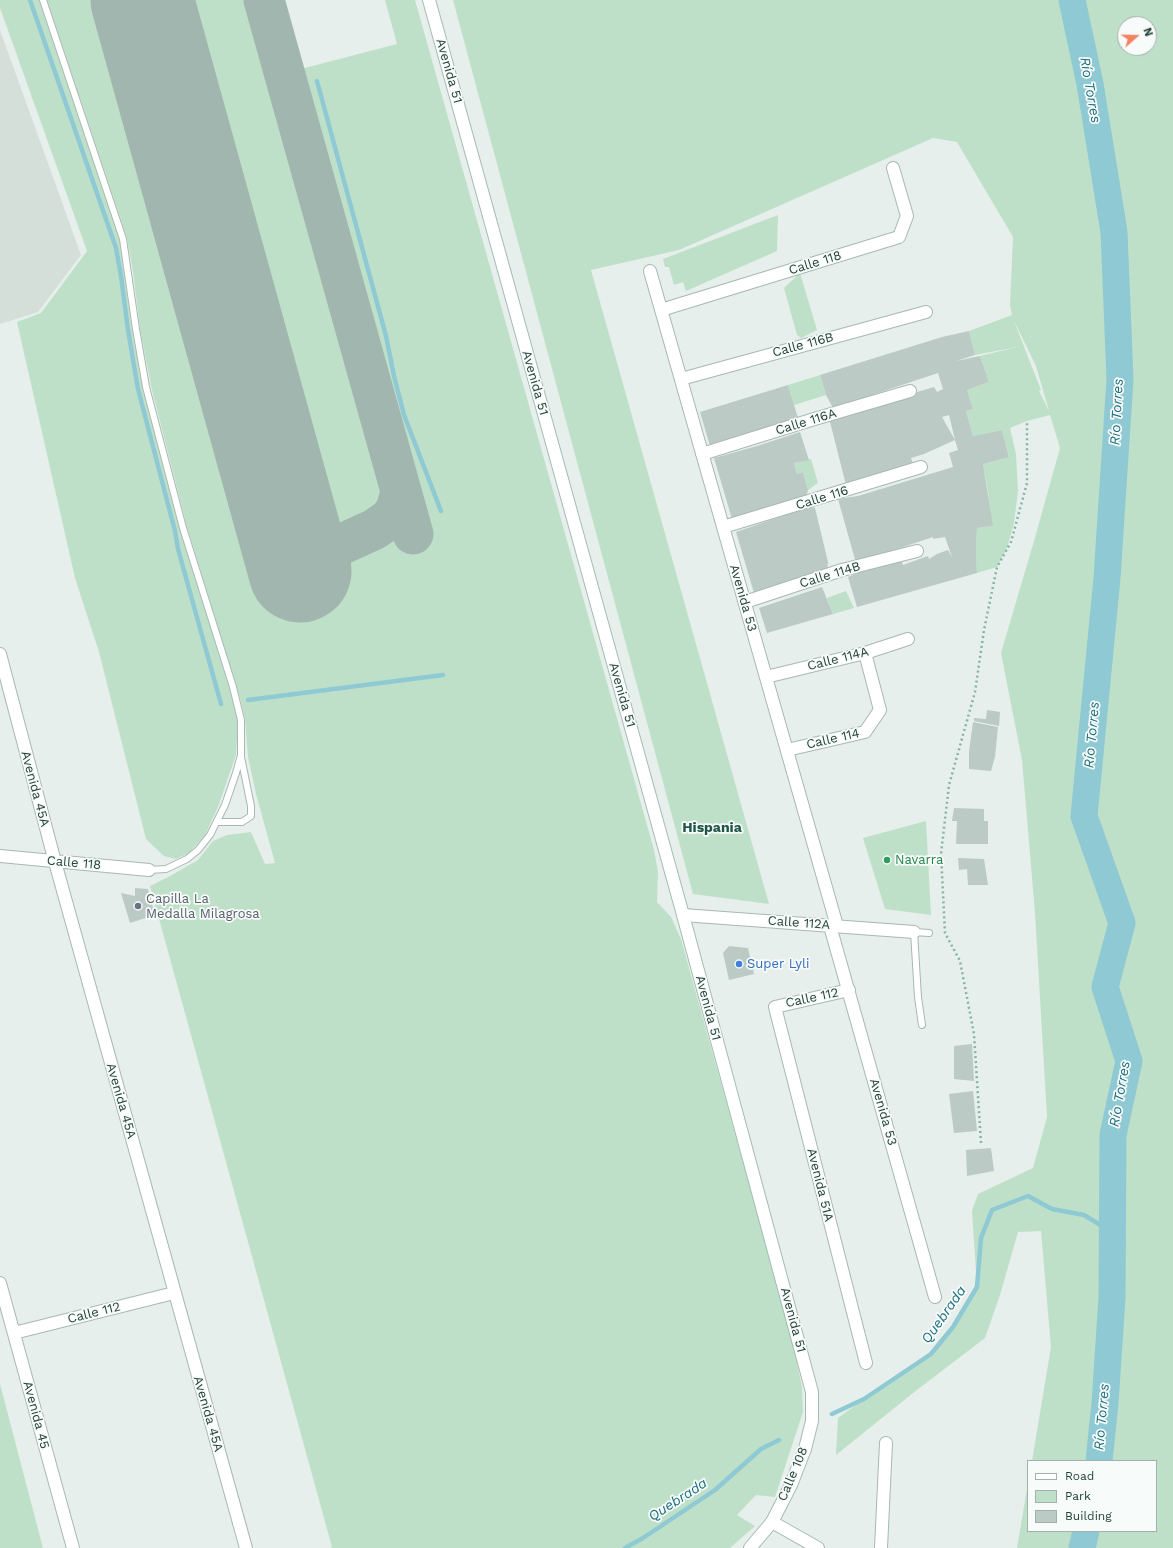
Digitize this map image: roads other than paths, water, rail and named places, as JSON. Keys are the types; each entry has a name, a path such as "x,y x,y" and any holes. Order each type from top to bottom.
{"street":[{"name":"Avenida 51","path":"429,0 683,915 812,1392"},
{"name":"Calle 118","path":"661,310 899,237 907,216 893,168"},
{"name":"Avenida 53","path":"650,271 787,750 834,926 849,990 935,1297"},
{"name":"Calle 116B","path":"681,379 926,312"},
{"name":"Calle 116A","path":"702,454 910,391"},
{"name":"Calle 116","path":"723,527 921,467"},
{"name":"Calle 114B","path":"744,602 842,570 917,550"},
{"name":"Calle 114A","path":"766,677 865,653 908,639"},
{"name":"Calle 114","path":"787,750 865,732 880,710 865,653"},
{"name":"Avenida 45A","path":"0,654 55,862 246,1548"},
{"name":"Calle 118","path":"0,856 149,870"},
{"name":"Calle 112A","path":"683,915 914,932"},
{"name":"Calle 112","path":"774,1007 849,990"},
{"name":"Avenida 51A","path":"774,1007 866,1364"},
{"name":"Avenida 45","path":"0,1283 73,1548"},
{"name":"Calle 112","path":"14,1333 174,1293"},
{"name":"Calle 108","path":"750,1548 772,1522 791,1485 805,1449 812,1421 812,1392"},
{"path":"881,1548 886,1443"},
{"path":"772,1522 818,1548"}],"lane":[{"path":"43,0 123,239 146,387 183,528 233,687 241,720 241,755 251,806 251,816 242,822 217,822"},
{"path":"149,870 166,868 187,859 198,850 210,835 225,805 241,755"},
{"path":"922,1025 918,997 914,932 929,933"}],"waterway":[{"path":"30,0 116,248 138,389 175,531 178,549 221,704"},
{"name":"Río Torres","path":"1072,0 1090,84 1114,232 1120,379 1107,578 1084,816 1122,923 1105,987 1129,1061 1113,1135 1112,1298 1105,1403 1099,1460"},
{"path":"317,81 386,336 404,415 441,511"},
{"path":"248,700 443,675"},
{"name":"Quebrada","path":"832,1414 864,1399 931,1354 953,1327 977,1287 981,1238 992,1210 1028,1196 1052,1209 1084,1215 1112,1232"},
{"name":"Quebrada","path":"625,1548 643,1538 715,1490 761,1449 779,1440"},
{"name":"Río Torres","path":"1082,1548 1086,1532"}],"place":[{"name":"Navarra","path":"887,860"},
{"name":"Capilla La Medalla Milagrosa","path":"138,906"},
{"name":"Super Lyli","path":"739,964"}],"district":[{"name":"Hispania","path":"712,828"}]}
